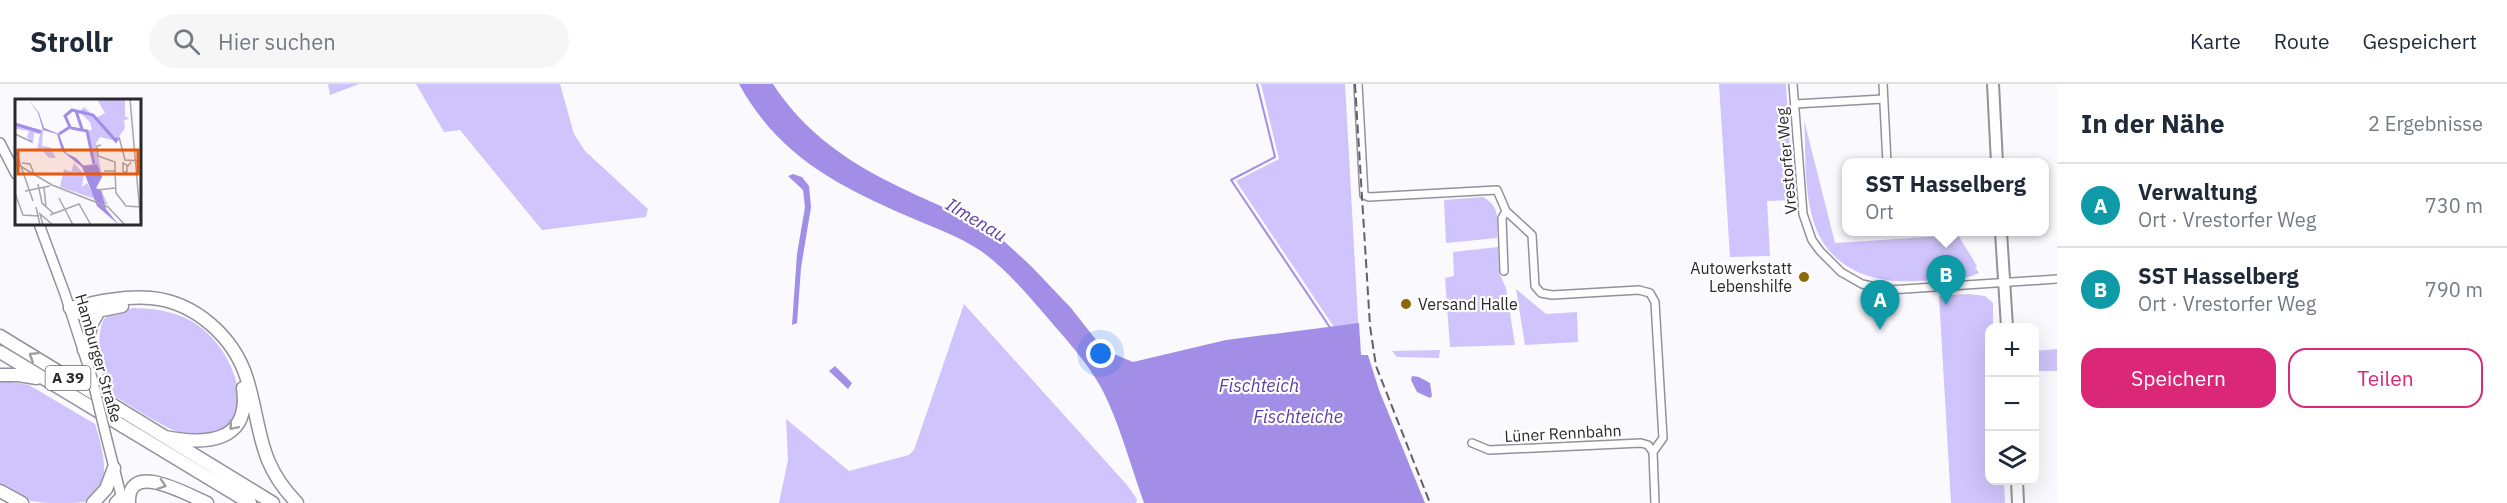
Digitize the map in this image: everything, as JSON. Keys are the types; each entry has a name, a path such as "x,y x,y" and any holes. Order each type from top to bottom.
{"highway":[{"path":"70,308 112,300 153,298 188,309 206,320 219,332 239,359 246,377 264,456 281,484 297,503"},
{"path":"70,308 78,314 140,304 165,307 203,324 234,361 241,379 244,398 243,409 234,426 221,438 211,441 189,442 165,437"},
{"path":"84,350 92,323 99,311"},
{"name":"A 39","path":"0,336 273,503"},
{"name":"A 39","path":"0,352 250,503"},
{"path":"0,375 18,375 48,381"},
{"path":"93,503 106,489 114,468"},
{"path":"122,502 136,484 146,481 160,483 207,503"},
{"path":"0,490 22,503"},
{"path":"0,495 13,503"}],"main road":[{"path":"1993,84 1997,158"},
{"path":"0,143 15,172"},
{"name":"Hamburger Straße","path":"39,225 84,350 122,502"},
{"path":"2001,236 2007,323"},
{"path":"2017,485 2018,503"}],"street":[{"path":"1358,84 1364,195 1497,190 1506,212 1532,236 1535,286 1541,293 1552,295 1639,290 1650,293 1653,298 1663,438 1653,452 1655,503"},
{"name":"Vrestorfer Weg","path":"1793,84 1803,214 1812,240 1828,261 1841,272 1862,284 1889,290 2057,279"},
{"path":"1882,84 1887,158"},
{"path":"1795,104 1883,99"},
{"path":"1504,271 1502,218 1506,212"},
{"name":"Lüner Rennbahn","path":"1472,443 1489,450 1641,443 1648,445 1653,452"}],"shaded area":[{"path":"328,84 359,84 330,95"},
{"path":"416,84 560,84 574,134 585,151 648,209 646,217 542,230 460,130 444,132"},
{"path":"1261,84 1345,84 1360,356 1395,503 1334,327 1236,181 1279,159"},
{"path":"1719,84 1786,84 1793,200 1767,201 1770,256 1730,257"},
{"path":"1804,120 1835,243 1959,236 1979,273 1956,279 1897,281 1880,279 1849,267 1825,245 1817,230 1811,212 1806,178"},
{"path":"1483,197 1493,205 1495,210 1497,238 1446,243 1444,200"},
{"path":"1498,247 1499,273 1506,288 1515,345 1450,347 1445,278 1454,276 1453,252"},
{"path":"1516,289 1546,314 1577,312 1578,342 1525,345"},
{"path":"1968,294 1985,296 1993,303 1993,323 1985,323 1985,485 2004,485 2005,503 1951,503 1939,296"},
{"path":"964,304 1127,485 1137,499 1136,503 779,503 788,460 786,419 849,471 909,455 914,450"},
{"path":"133,308 170,312 191,321 209,334 223,352 233,373 238,393 237,412 229,427 212,435 179,433 158,423 106,391 99,341 102,323 112,313"},
{"path":"2057,349 2057,371 2039,371 2039,351"},
{"path":"1440,350 1439,358 1397,357 1392,351"},
{"path":"0,380 29,385 95,424 101,444 104,468 100,488 94,496 84,502 42,502 22,498 0,486"}],"water":[{"name":"Fischteiche","path":"739,84 773,84 793,111 816,134 840,153 893,184 981,224 995,233 1071,308 1104,350 1133,362 1226,340 1359,323 1361,355 1368,355 1379,390 1425,503 1144,503 1114,416 1089,368 1015,282 990,258 973,246 856,192 811,165 772,130"},
{"path":"793,174 802,177 809,186 811,207 801,268 797,323 792,325 797,254 805,207 803,190 788,176"},
{"path":"835,366 852,383 848,389 829,371"},
{"path":"1412,376 1430,383 1432,396 1430,398 1417,392 1411,380"}],"waterway":[{"path":"1257,84 1275,157 1231,180 1331,329"}],"railway":[{"path":"1355,84 1370,326 1376,366 1430,503"}],"place":[{"name":"Autowerkstatt Lebenshilfe","path":"1804,277"},
{"name":"Versand Halle","path":"1406,304"},
{"name":"SST Hasselberg","path":"1946,305"},
{"name":"Verwaltung","path":"1880,330"}],"water label":[{"name":"Ilmenau","path":"976,220"},
{"name":"Fischteich","path":"1259,386"}]}
